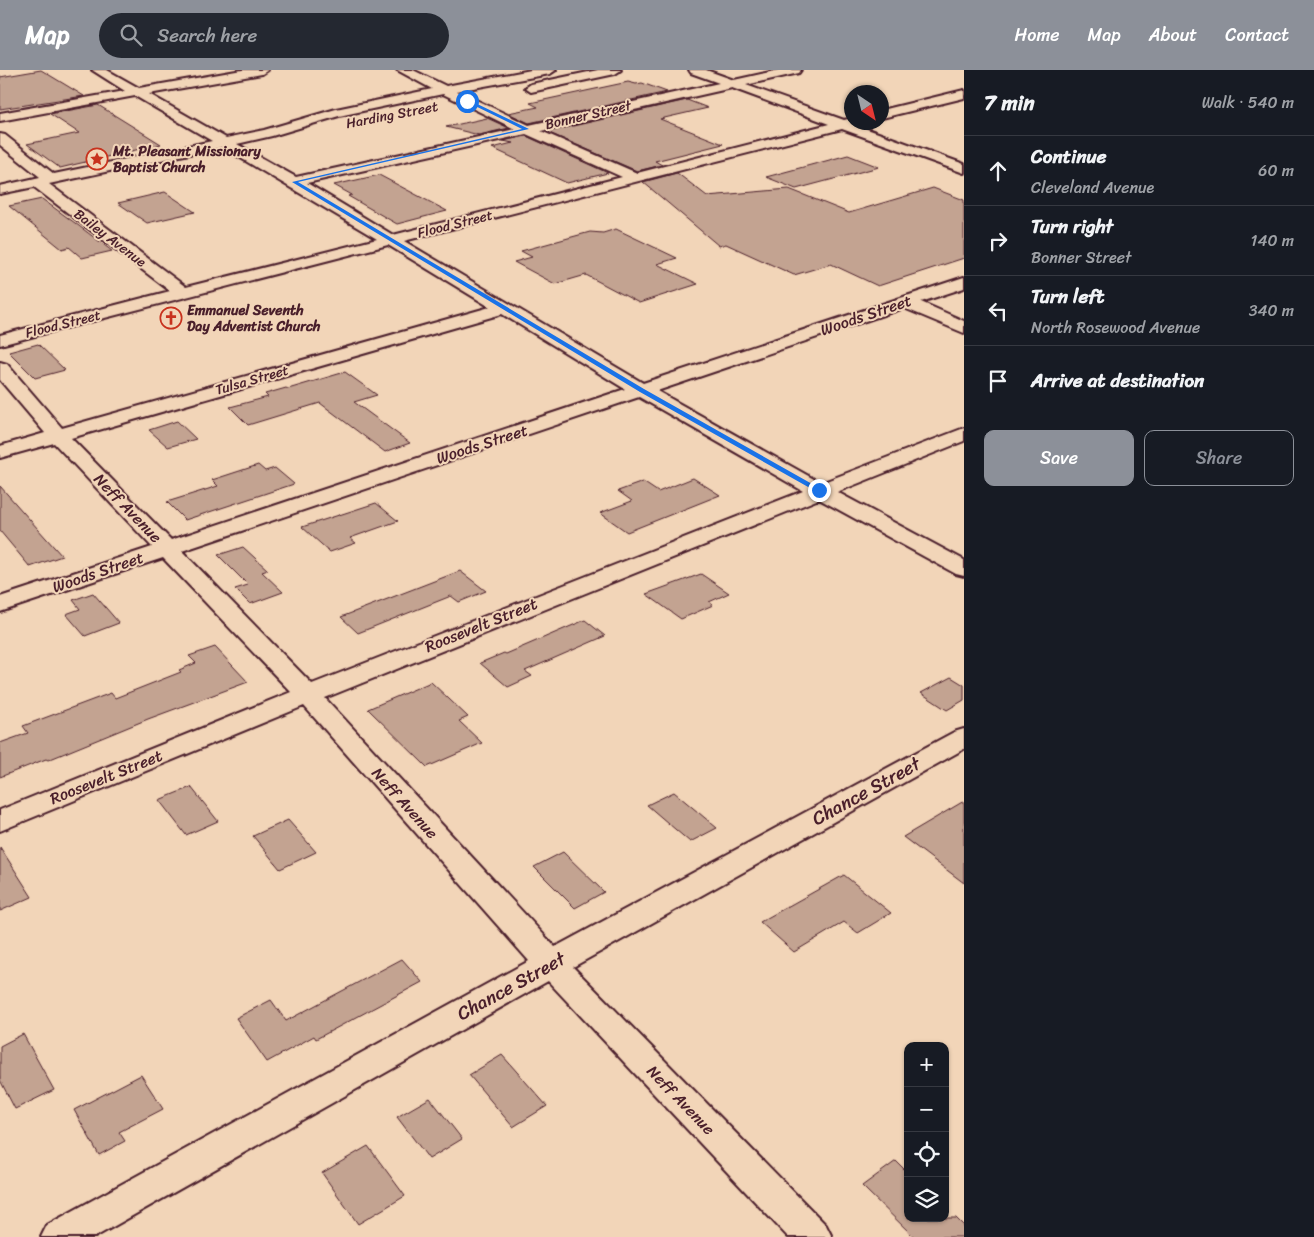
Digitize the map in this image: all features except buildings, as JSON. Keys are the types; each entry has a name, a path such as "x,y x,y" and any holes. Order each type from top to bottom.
{"street":[{"path":"98,70 294,182 642,391 964,569"},
{"path":"0,117 262,70"},
{"path":"402,70 526,129 637,178"},
{"name":"Harding Street","path":"0,190 226,142 343,111 550,70"},
{"path":"523,89 615,70"},
{"path":"695,70 844,122"},
{"name":"Bonner Street","path":"294,182 795,70"},
{"path":"889,112 964,94"},
{"name":"Harding Street","path":"449,104 486,97"},
{"name":"Harding Street","path":"226,142 345,124"},
{"name":"Flood Street","path":"0,340 844,124"},
{"path":"865,130 964,169"},
{"name":"Bailey Avenue","path":"0,138 44,181 184,294"},
{"name":"Woods Street","path":"0,605 964,282"},
{"path":"906,302 964,328"},
{"name":"Tulsa Street","path":"0,452 504,308"},
{"name":"Neff Avenue","path":"0,368 58,436 308,695 551,964 812,1237"},
{"name":"Roosevelt Street","path":"0,821 308,695 819,490 964,434"},
{"name":"Chance Street","path":"60,1237 551,964 964,738"}],"place":[{"name":"Mt. Pleasant Missionary Baptist Church","path":"97,159"},
{"name":"Emmanuel Seventh Day Adventist Church","path":"171,318"}],"route":[{"path":"467,101 526,129 294,182 642,391 819,490"}]}
